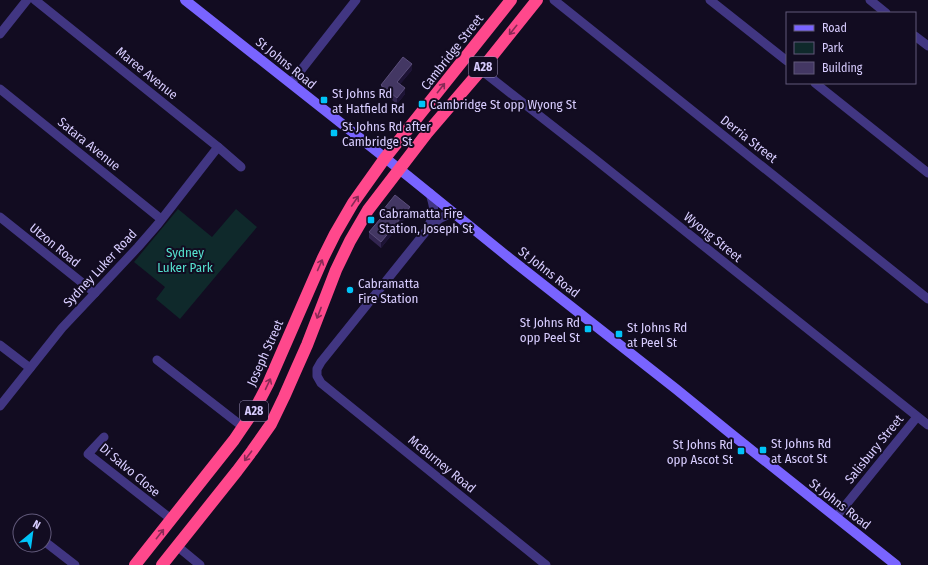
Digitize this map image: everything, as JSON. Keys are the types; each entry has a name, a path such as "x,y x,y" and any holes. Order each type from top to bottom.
{"highway":[{"name":"Cambridge Street","path":"385,158 511,0"},
{"name":"A28","path":"162,565 237,471 270,424 295,372 336,270 350,241 368,210 427,133 481,70 537,0"},
{"name":"Joseph Street","path":"135,565 243,427 268,384 335,234 385,158"}],"main road":[{"name":"St Johns Road","path":"185,0 430,193 513,261 670,384 896,565"}],"street":[{"path":"0,34 27,0"},
{"name":"Maree Avenue","path":"35,0 241,167"},
{"path":"291,84 356,0"},
{"name":"Derria Street","path":"554,0 928,298"},
{"path":"710,0 786,60"},
{"path":"870,0 885,12"},
{"path":"916,37 928,46"},
{"name":"Wyong Street","path":"481,70 928,425"},
{"path":"816,84 928,173"},
{"name":"Satara Avenue","path":"0,89 162,219"},
{"name":"Sydney Luker Road","path":"0,406 62,328 138,247 162,219 218,147"},
{"path":"427,230 432,219 434,208 430,193"},
{"path":"427,230 436,220 447,214 455,213"},
{"name":"Utzon Road","path":"0,217 94,293"},
{"name":"McBurney Road","path":"427,230 321,362 317,370 317,376 322,383 546,565"},
{"path":"0,344 30,368"},
{"path":"157,360 243,427"},
{"name":"Salisbury Street","path":"836,517 917,416"},
{"name":"Di Salvo Close","path":"104,437 88,454 171,520"},
{"path":"177,546 200,565"},
{"path":"52,547 75,565"}],"green space":[{"name":"Sydney Luker Park","path":"178,209 212,237 236,209 257,227 180,319 156,299 165,287 134,262"}],"building":[{"path":"403,57 412,64 397,82 405,88 397,98 381,85"},
{"name":"Cabramatta Fire Station","path":"395,195 410,207 381,242 369,232 386,212 383,210"}],"place":[{"name":"St Johns Rd at Hatfield Rd","path":"324,100"},
{"name":"Cambridge St opp Wyong St","path":"422,104"},
{"name":"St Johns Rd after Cambridge St","path":"334,133"},
{"name":"Cabramatta Fire Station, Joseph St","path":"371,220"},
{"name":"Cabramatta Fire Station","path":"350,290"},
{"name":"St Johns Rd opp Peel St","path":"588,329"},
{"name":"St Johns Rd at Peel St","path":"619,334"},
{"name":"St Johns Rd at Ascot St","path":"763,450"},
{"name":"St Johns Rd opp Ascot St","path":"741,451"}]}
